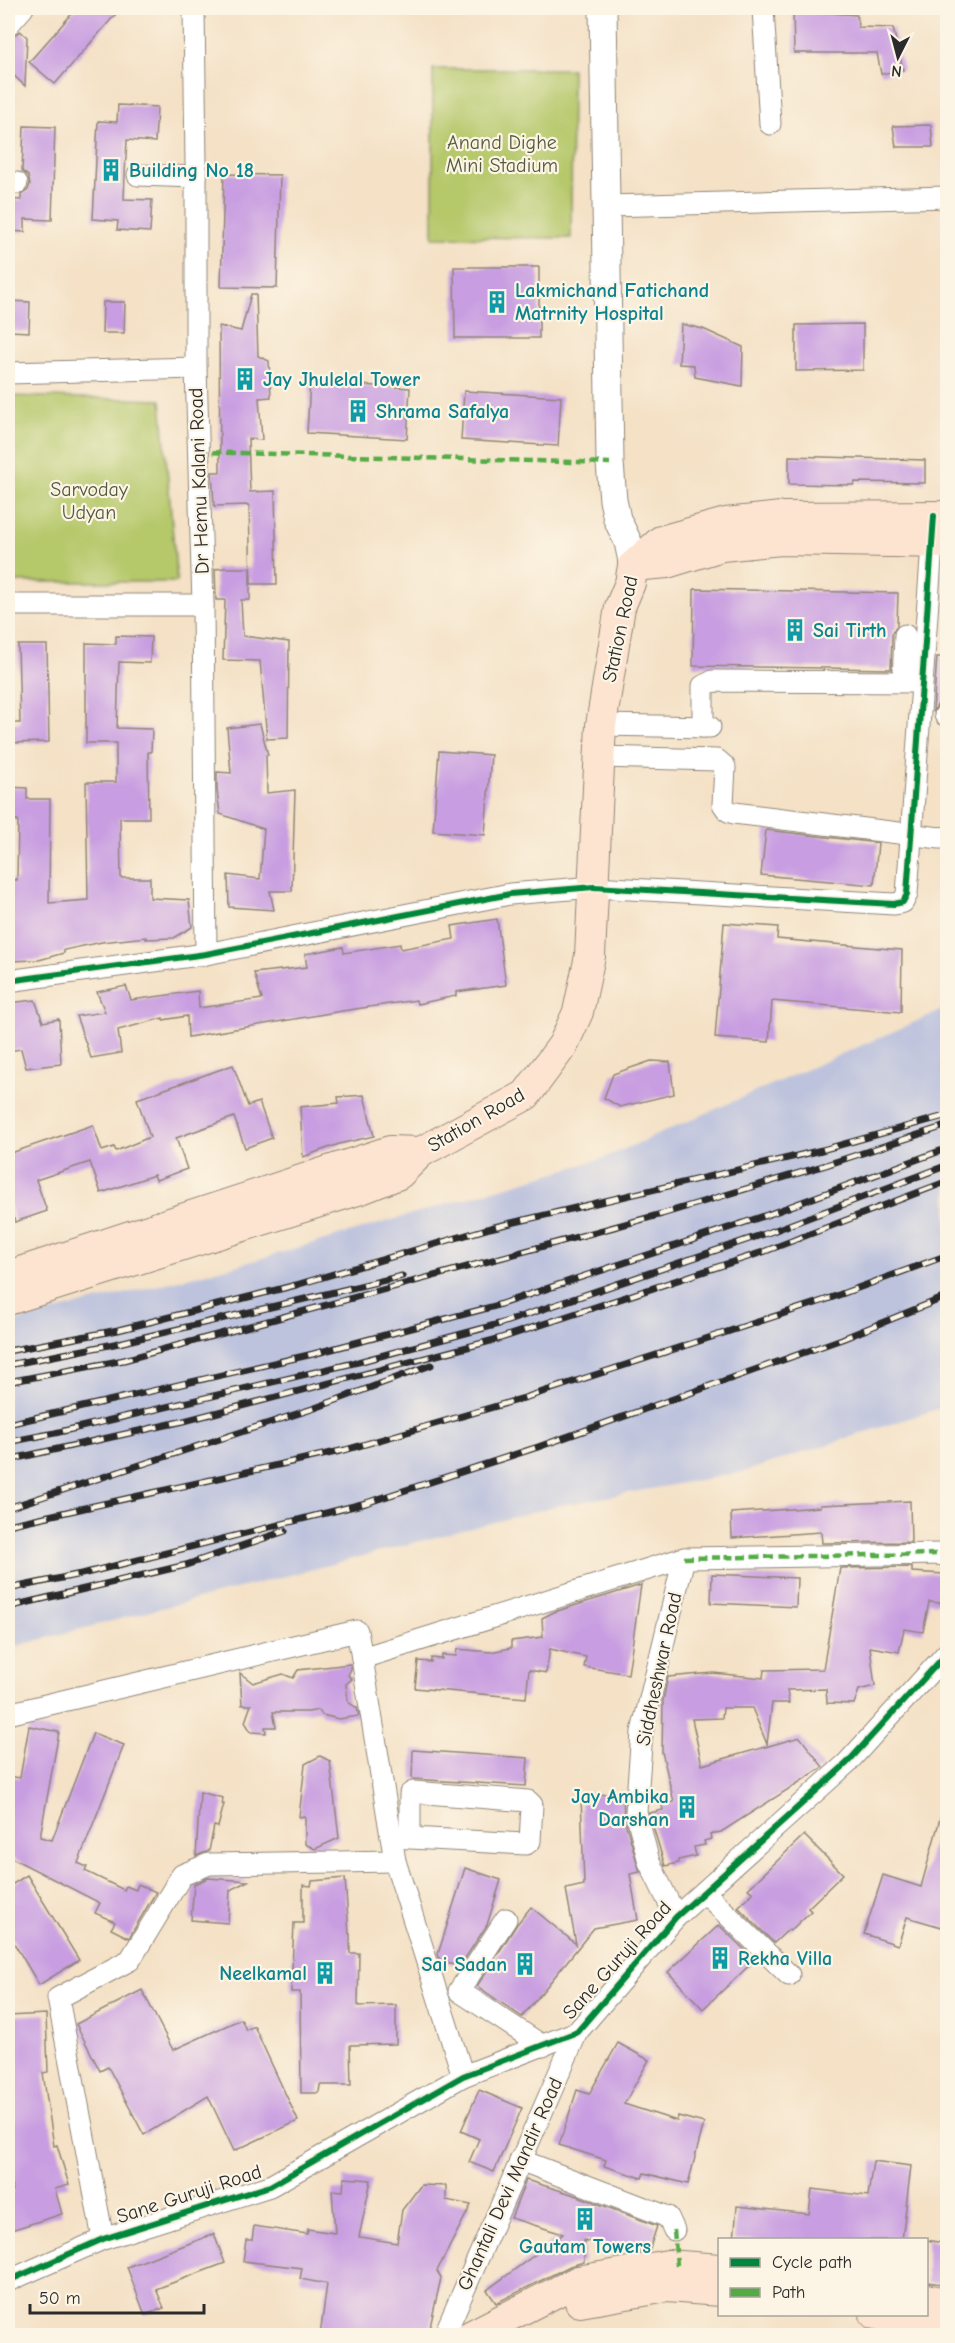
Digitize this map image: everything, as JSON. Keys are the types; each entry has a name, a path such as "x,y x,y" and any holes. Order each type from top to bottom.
{"main road":[{"path":"633,566 667,563 781,529 940,530"},
{"name":"Station Road","path":"8,1276 129,1250 257,1208 390,1151 421,1152 526,1095 563,1045 578,1012 590,956 601,725 620,607 623,594 630,583 633,566"},
{"path":"8,1300 129,1250"},
{"path":"470,2336 578,2281 668,2265 678,2277 718,2290"},
{"path":"515,2336 577,2302 667,2287 678,2277 718,2269"},
{"path":"928,2299 948,2304"},
{"path":"885,2316 948,2328"}],"street":[{"path":"8,25 23,8"},
{"name":"Dr Hemu Kalani Road","path":"194,8 196,368 203,604 206,954"},
{"path":"603,8 608,206 610,463 617,519 628,542 633,566"},
{"path":"763,8 770,124"},
{"path":"138,175 196,177"},
{"path":"608,206 948,197"},
{"path":"8,373 196,368"},
{"path":"912,682 940,530"},
{"path":"8,605 203,604"},
{"path":"8,981 206,954 510,894 594,887 894,904 903,902 907,894 911,835 912,682 905,635"},
{"path":"601,725 707,727 703,686 713,681 912,682"},
{"path":"599,757 717,760 725,768 723,804 728,811 911,835 948,837"},
{"path":"362,1658 684,1558 940,1554 948,1557"},
{"name":"Siddheshwar Road","path":"676,1917 649,1862 636,1812 642,1732 684,1558"},
{"path":"8,1714 357,1631 400,1837"},
{"name":"Sane Guruji Road","path":"8,2281 103,2239 270,2186 463,2076 577,2032 676,1917 847,1763 948,1652"},
{"path":"400,1837 526,1844 530,1841 532,1805 528,1801 413,1792 410,1794 400,1837 395,1861 463,2076"},
{"path":"103,2239 58,1998 130,1959 182,1875 209,1864 395,1861"},
{"path":"704,1892 789,1975"},
{"path":"506,1919 459,1991 543,2046"},
{"name":"Ghantali Devi Mandir Road","path":"444,2336 577,2032"},
{"path":"520,2160 668,2217 674,2230"}],"shaded area":[{"path":"947,1008 947,1406 743,1472 552,1507 8,1648 8,1323 235,1266 604,1158"}],"green space":[{"name":"Anand Dighe Mini Stadium","path":"433,69 572,69 571,238 433,237"},
{"name":"Sarvoday Udyan","path":"8,396 161,400 177,582 8,582"}],"building":[{"path":"77,8 121,8 55,84 29,62"},
{"path":"793,10 857,15 858,27 893,28 903,70 881,74 877,53 794,53"},
{"path":"20,31 27,37 25,86 8,70 8,40"},
{"name":"Building No 18","path":"118,105 157,107 155,142 127,140 125,174 124,199 152,200 150,232 117,230 118,221 93,219 98,121 117,122"},
{"path":"931,125 933,147 896,147 893,126"},
{"path":"24,126 55,127 52,220 25,219 25,232 8,231 8,199 21,200 21,195 28,190 30,184 28,176 22,171"},
{"path":"224,174 280,175 277,288 221,287"},
{"name":"Lakmichand Fatichand Matrnity Hospital","path":"454,267 539,267 539,338 455,338"},
{"path":"251,294 256,294 258,356 269,361 271,397 259,398 262,440 248,439 250,492 275,491 277,584 251,584 249,505 214,506 212,472 220,472 219,326 241,331"},
{"path":"9,301 30,302 29,332 9,331"},
{"path":"103,302 125,302 124,333 102,333"},
{"path":"681,324 703,329 743,347 742,386 695,377 694,365 679,364"},
{"path":"863,324 863,370 796,371 796,325"},
{"name":"Shrama Safalya","path":"310,382 410,388 407,439 307,433"},
{"name":"Shrama Safalya","path":"464,391 561,397 558,446 461,440"},
{"path":"789,456 925,460 925,483 789,484"},
{"path":"250,568 250,600 241,600 243,636 289,642 288,738 267,739 260,661 223,660 225,600 216,600 215,569"},
{"name":"Sai Tirth","path":"694,589 898,593 897,625 892,634 891,669 693,666"},
{"path":"116,636 151,637 150,663 119,662 117,728 152,729 151,752 148,752 149,818 120,818 121,878 150,878 150,898 189,900 192,927 174,938 146,939 146,937 102,942 64,950 64,953 39,960 8,961 8,880 17,880 18,820 8,820 8,787 27,788 27,799 50,799 49,903 88,900 86,782 116,782 116,743 86,743 86,643 116,644"},
{"path":"18,645 47,645 49,742 8,743 8,723 20,723"},
{"path":"937,657 948,657 948,702 938,704 933,712"},
{"path":"260,724 268,755 266,755 267,793 295,790 292,891 270,891 274,910 229,907 228,875 260,879 264,829 220,814 217,790 217,772 231,773 227,728"},
{"path":"439,751 491,755 485,835 433,831"},
{"path":"766,830 878,843 874,885 761,875"},
{"path":"497,919 506,985 456,992 456,996 417,1004 416,1000 188,1037 187,1016 163,1020 163,1018 118,1030 121,1053 91,1058 76,1016 105,1012 97,992 126,986 131,1000 198,991 199,1008 262,999 254,973 307,967 305,954 343,947 344,953 400,944 401,949 454,939 452,926"},
{"path":"724,923 778,927 777,939 902,950 901,1012 772,1001 769,1042 715,1038"},
{"path":"35,1000 43,1022 59,1019 61,1064 26,1068 21,1049 8,1051 8,1003"},
{"path":"651,1061 670,1062 674,1094 620,1107 604,1098 613,1074"},
{"path":"233,1065 248,1106 259,1102 272,1138 245,1148 234,1117 176,1138 187,1169 156,1180 154,1175 101,1193 90,1162 36,1180 47,1211 15,1222 8,1200 8,1154 93,1125 102,1151 114,1147 116,1151 150,1137 137,1099"},
{"path":"364,1095 374,1136 339,1144 303,1157 300,1107 339,1103 338,1097"},
{"path":"910,1501 911,1542 822,1543 821,1532 732,1538 731,1513 820,1507 820,1505"},
{"path":"912,1567 912,1572 944,1574 942,1603 929,1602 923,1632 904,1629 899,1652 870,1647 875,1686 859,1690 854,1704 827,1703 826,1689 787,1690 789,1703 772,1703 767,1744 752,1708 723,1708 722,1718 692,1719 702,1765 800,1737 823,1767 721,1832 710,1834 711,1839 704,1841 705,1845 694,1847 696,1856 665,1866 649,1813 663,1810 662,1805 674,1802 662,1752 663,1700 668,1677 713,1673 763,1678 764,1670 823,1669 840,1568"},
{"path":"712,1574 797,1578 796,1607 711,1603"},
{"path":"641,1585 628,1674 584,1667 586,1657 550,1649 546,1673 529,1670 526,1698 415,1688 418,1661 431,1662 431,1658 442,1659 442,1655 456,1656 457,1649 490,1652 511,1648 511,1641 543,1637 542,1618 554,1612"},
{"path":"350,1664 351,1669 348,1675 352,1679 346,1684 348,1702 357,1708 359,1716 339,1719 322,1715 319,1710 273,1712 276,1727 265,1727 266,1733 251,1732 245,1722 251,1705 242,1705 240,1673 253,1683 283,1674 293,1678 298,1670"},
{"path":"29,1726 59,1732 40,1837 52,1840 93,1733 124,1745 78,1863 87,1867 85,1871 124,1890 126,1886 136,1890 138,1884 156,1892 129,1938 111,1929 115,1922 95,1913 100,1903 8,1856 8,1776 20,1778"},
{"path":"413,1750 528,1758 526,1786 412,1779"},
{"path":"320,1756 330,1761 339,1838 315,1849 305,1844 305,1816 299,1817 305,1764"},
{"path":"200,1792 223,1798 222,1804 224,1804 218,1827 214,1826 209,1851 196,1856"},
{"path":"623,1794 624,1818 640,1872 630,1874 638,1920 594,1928 522,2017 477,1986 517,1924 531,1907 576,1944 566,1889 584,1885 581,1795"},
{"path":"942,1811 948,1812 948,1929 907,1917 898,1945 864,1934 883,1875 921,1887"},
{"path":"804,1835 843,1874 808,1908 811,1911 774,1943 738,1907 753,1893 748,1889"},
{"path":"465,1868 501,1880 487,1925 460,1966 440,1960 438,1954"},
{"path":"27,1875 79,1960 39,1985 8,1933 8,1887"},
{"path":"208,1878 248,1881 230,1890 228,1923 191,1920 194,1884"},
{"path":"345,1878 350,1953 359,1953 358,2006 396,2005 396,2044 350,2045 351,2085 320,2085 319,2093 301,2093 300,1992 291,1992 294,1923 303,1923 303,1885 311,1886 312,1881"},
{"name":"Rekha Villa","path":"719,1925 755,1960 703,2009 668,1972"},
{"path":"142,1990 173,2050 241,2019 246,2030 254,2026 298,2121 234,2151 208,2096 144,2135 108,2067 100,2071 76,2024"},
{"path":"46,2014 48,2072 43,2073 54,2146 57,2145 69,2185 55,2189 62,2214 8,2231 8,2192 13,2191 8,2173 8,2016"},
{"path":"618,2043 649,2060 624,2104 677,2121 678,2116 704,2123 688,2184 644,2173 642,2178 604,2166 606,2160 559,2145 577,2090 589,2094"},
{"path":"479,2090 522,2108 494,2172 469,2162 479,2139 461,2131"},
{"path":"873,2161 911,2166 902,2238 734,2238 737,2206 809,2214 812,2189 868,2196"},
{"path":"344,2178 371,2180 359,2237 397,2243 402,2210 421,2185 446,2186 446,2200 471,2205 437,2271 441,2278 428,2336 320,2336 327,2284 300,2279 302,2268 243,2261 246,2240 252,2240 254,2226 307,2234 308,2229 335,2233 332,2190 343,2191"},
{"name":"Gautam Towers","path":"526,2180 578,2196 657,2226 649,2251 630,2254 584,2240 584,2262 570,2266 496,2303 487,2290 563,2234 511,2218"},
{"path":"214,2234 225,2263 156,2289 164,2308 145,2315 127,2267"},
{"path":"928,2240 948,2244 948,2285 928,2282"}],"railway":[{"path":"8,1351 118,1330 296,1285 490,1228 822,1150 948,1115"},
{"path":"8,1382 124,1360 662,1214 826,1165 948,1125"},
{"path":"8,1424 313,1354 495,1306 767,1215 948,1148"},
{"path":"8,1442 358,1362 499,1324 773,1231 948,1165"},
{"path":"8,1460 184,1421 498,1339 763,1252 948,1181"},
{"path":"8,1525 345,1450 524,1398 825,1300 948,1255"},
{"path":"8,1365 119,1343 402,1276"},
{"path":"8,1589 86,1573 366,1503 538,1447 842,1339 948,1296"},
{"path":"8,1508 315,1408 431,1365"},
{"path":"8,1607 186,1565 285,1531"}],"marked path":[{"path":"199,452 610,463"},
{"path":"684,1558 940,1554 948,1557"},
{"path":"674,2230 677,2265"}],"cycle path":[{"path":"8,981 206,954 510,894 594,887 894,904 903,902 907,894 934,516"},
{"path":"8,2281 103,2239 270,2186 463,2076 577,2032 676,1917 847,1763 948,1652"}],"place":[{"name":"Building No 18","path":"111,170"},
{"name":"Lakmichand Fatichand Matrnity Hospital","path":"497,302"},
{"name":"Jay Jhulelal Tower","path":"245,379"},
{"name":"Shrama Safalya","path":"358,411"},
{"name":"Sai Tirth","path":"795,630"},
{"name":"Jay Ambika Darshan","path":"687,1807"},
{"name":"Rekha Villa","path":"720,1958"},
{"name":"Sai Sadan","path":"525,1964"},
{"name":"Neelkamal","path":"325,1973"},
{"name":"Gautam Towers","path":"585,2219"}]}
